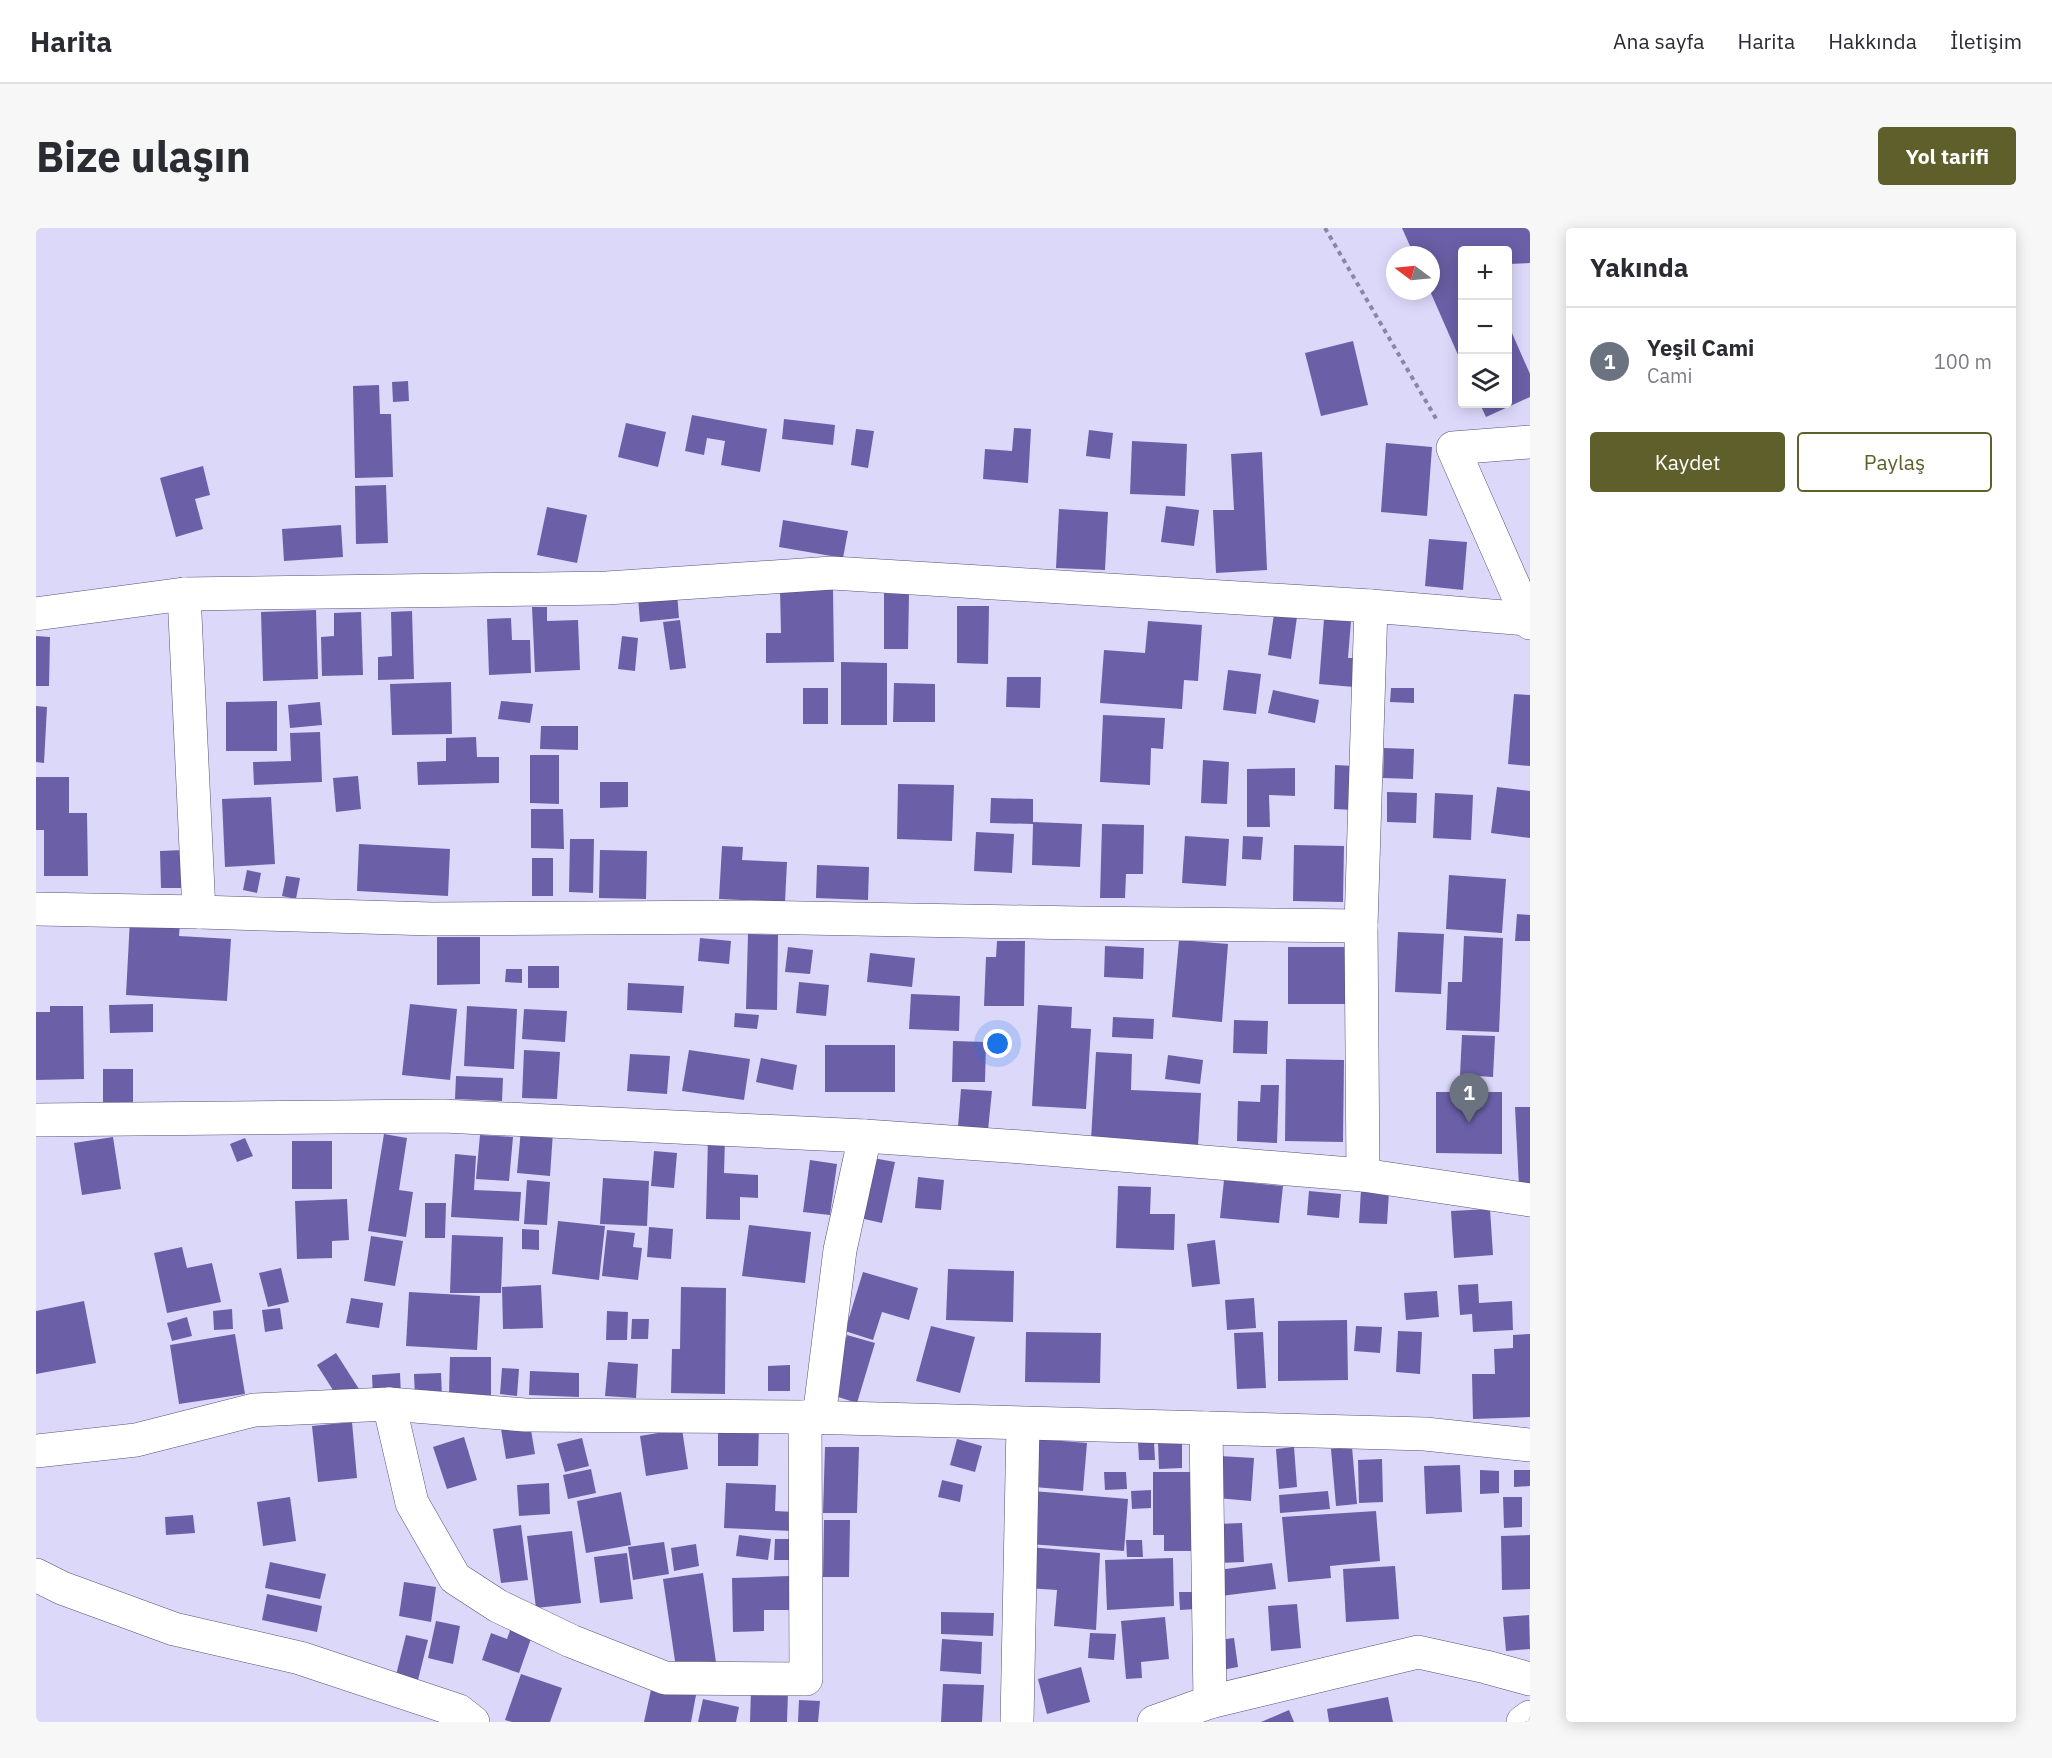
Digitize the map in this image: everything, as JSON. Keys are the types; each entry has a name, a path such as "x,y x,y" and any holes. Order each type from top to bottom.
{"street":[{"path":"36,614 184,594 607,588 832,573 1371,606 1529,621 1453,448 1530,442"},
{"path":"184,594 199,912"},
{"path":"1363,1175 1361,926 1371,606"},
{"path":"36,909 432,919 752,917 1078,924 1361,926"},
{"path":"36,1120 443,1116 865,1136 1363,1175 1530,1200"},
{"path":"388,1404 412,1503 455,1578 498,1606 571,1641 665,1678 806,1678 812,1417 840,1251 865,1136"},
{"path":"36,1451 136,1440 254,1410 388,1404 525,1415 812,1417 1425,1434 1530,1445"},
{"path":"1017,1722 1023,1424"},
{"path":"1206,1428 1210,1702"},
{"path":"36,1575 62,1588 174,1629 300,1658 459,1711 473,1722"},
{"path":"1154,1722 1210,1702 1418,1652 1530,1679"},
{"path":"1523,1722 1530,1717"}],"path":[{"path":"1325,228 1453,448"}],"building":[{"path":"1402,228 1530,228 1530,263 1512,264 1512,246 1458,246 1458,355 1434,300 1440,300 1440,246 1410,246"},
{"path":"1512,333 1530,374 1530,397 1512,405"},
{"path":"1353,341 1368,405 1321,416 1305,353"},
{"path":"408,381 409,401 393,402 392,382"},
{"path":"379,385 380,414 391,414 393,477 355,478 353,386"},
{"path":"1482,408 1506,408 1486,417"},
{"path":"692,415 767,429 760,472 721,465 725,441 707,438 704,455 685,451"},
{"path":"784,419 835,425 833,445 782,439"},
{"path":"626,423 666,432 658,467 618,457"},
{"path":"1014,428 1031,429 1028,483 983,479 985,449 1012,451"},
{"path":"856,429 874,431 868,468 851,465"},
{"path":"1089,430 1113,433 1110,459 1086,456"},
{"path":"1132,441 1187,444 1185,496 1130,494"},
{"path":"1386,443 1432,447 1427,516 1381,512"},
{"path":"1262,452 1267,570 1216,573 1213,510 1234,510 1231,454"},
{"path":"203,466 210,495 195,499 203,529 176,537 160,478"},
{"path":"386,485 388,543 356,544 355,486"},
{"path":"1166,506 1199,510 1194,546 1161,542"},
{"path":"547,507 587,515 577,563 537,555"},
{"path":"1059,509 1108,512 1105,570 1056,568"},
{"path":"783,520 848,531 843,558 779,547"},
{"path":"341,525 343,557 284,561 282,529"},
{"path":"1429,539 1467,542 1463,590 1425,586"},
{"path":"833,588 834,662 766,663 766,633 781,633 780,589"},
{"path":"677,593 679,618 640,622 638,597"},
{"path":"884,593 909,594 908,649 884,649"},
{"path":"957,606 989,606 988,664 957,663"},
{"path":"532,607 547,607 547,621 578,620 580,670 535,672"},
{"path":"316,610 318,679 263,681 261,612"},
{"path":"412,611 414,679 378,680 378,657 392,656 391,612"},
{"path":"361,612 363,675 322,676 321,637 334,636 334,613"},
{"path":"1274,614 1297,617 1291,659 1268,655"},
{"path":"511,618 512,640 530,640 531,673 489,675 487,619"},
{"path":"1324,619 1351,621 1348,658 1356,658 1354,687 1319,684"},
{"path":"680,620 686,668 670,670 663,622"},
{"path":"1148,621 1202,625 1198,681 1184,680 1182,709 1100,703 1104,650 1145,653"},
{"path":"36,636 50,637 49,686 36,686"},
{"path":"622,636 638,638 635,671 618,669"},
{"path":"841,662 887,663 887,725 841,725"},
{"path":"1228,670 1261,674 1256,714 1223,710"},
{"path":"1007,677 1041,677 1040,708 1006,707"},
{"path":"451,682 452,734 392,735 390,684"},
{"path":"894,683 935,684 935,722 893,722"},
{"path":"803,688 828,688 828,724 803,724"},
{"path":"1391,688 1414,688 1414,703 1390,702"},
{"path":"1273,690 1319,700 1315,723 1268,713"},
{"path":"1514,694 1530,695 1530,766 1508,764"},
{"path":"277,701 277,751 226,751 226,702"},
{"path":"501,701 533,704 530,723 498,719"},
{"path":"320,702 322,725 290,728 288,705"},
{"path":"36,706 47,707 44,763 36,762"},
{"path":"1103,715 1165,718 1163,749 1151,748 1150,785 1100,782"},
{"path":"541,726 578,726 578,750 540,749"},
{"path":"320,732 322,782 254,785 253,762 291,761 290,733"},
{"path":"476,737 477,757 499,757 499,783 418,785 417,762 446,761 446,738"},
{"path":"1384,748 1414,749 1413,779 1383,778"},
{"path":"530,755 559,755 559,804 530,803"},
{"path":"1203,760 1229,762 1227,804 1201,803"},
{"path":"1335,765 1355,766 1354,810 1334,809"},
{"path":"1295,768 1295,796 1269,795 1270,827 1247,827 1247,769"},
{"path":"358,776 361,809 336,812 333,778"},
{"path":"36,777 69,777 69,813 87,813 88,876 44,876 44,830 36,830"},
{"path":"600,782 628,782 628,807 600,808"},
{"path":"898,784 954,785 952,841 897,839"},
{"path":"1497,787 1530,791 1530,838 1491,833"},
{"path":"1387,792 1417,793 1416,823 1387,822"},
{"path":"1435,793 1473,795 1471,840 1433,838"},
{"path":"271,797 275,864 225,867 222,799"},
{"path":"991,798 1033,799 1033,822 1082,824 1080,867 1032,865 1033,824 990,823"},
{"path":"531,809 563,809 564,849 531,848"},
{"path":"1102,824 1144,825 1143,874 1126,874 1125,898 1100,898"},
{"path":"976,832 1014,834 1012,873 974,871"},
{"path":"1185,836 1229,839 1226,886 1182,883"},
{"path":"1243,836 1263,837 1261,860 1242,859"},
{"path":"570,839 594,839 593,893 569,892"},
{"path":"359,844 450,849 448,896 357,891"},
{"path":"1294,845 1344,846 1343,902 1293,901"},
{"path":"722,846 743,847 742,860 787,862 785,902 719,899"},
{"path":"184,850 185,888 161,888 160,851"},
{"path":"600,850 647,851 646,899 599,898"},
{"path":"532,858 553,858 553,896 532,896"},
{"path":"817,865 869,867 868,900 816,898"},
{"path":"247,870 261,873 257,893 243,890"},
{"path":"1449,875 1506,879 1502,933 1446,929"},
{"path":"286,876 300,878 296,899 282,896"},
{"path":"1517,914 1530,915 1530,941 1515,941"},
{"path":"130,919 180,922 179,936 231,939 227,1001 126,995"},
{"path":"1398,932 1444,934 1441,994 1395,992"},
{"path":"748,934 778,935 777,1010 746,1009"},
{"path":"1464,936 1503,938 1499,1032 1446,1030 1448,982 1462,982"},
{"path":"437,937 480,937 480,984 437,985"},
{"path":"700,938 731,941 729,964 698,961"},
{"path":"1179,940 1228,944 1222,1022 1172,1017"},
{"path":"997,941 1025,941 1024,1006 984,1006 986,957 996,957"},
{"path":"1105,946 1144,948 1143,979 1104,977"},
{"path":"788,947 813,950 810,974 785,972"},
{"path":"1288,947 1347,947 1348,1004 1288,1004"},
{"path":"870,953 915,958 912,987 867,982"},
{"path":"528,966 559,966 559,988 528,988"},
{"path":"506,969 522,969 522,983 505,982"},
{"path":"799,982 829,985 826,1016 796,1013"},
{"path":"628,983 684,986 682,1013 627,1010"},
{"path":"911,994 960,996 959,1031 909,1029"},
{"path":"153,1004 153,1032 110,1033 109,1005"},
{"path":"410,1004 457,1009 450,1080 402,1075"},
{"path":"1038,1005 1072,1007 1071,1028 1091,1029 1086,1109 1032,1106"},
{"path":"50,1006 83,1006 84,1079 36,1080 36,1012 50,1012"},
{"path":"467,1006 517,1009 514,1069 464,1066"},
{"path":"524,1009 567,1011 565,1042 522,1039"},
{"path":"735,1013 759,1015 757,1029 734,1027"},
{"path":"1113,1017 1154,1019 1153,1039 1112,1037"},
{"path":"1234,1020 1268,1021 1267,1054 1233,1053"},
{"path":"1462,1035 1495,1036 1493,1077 1460,1075"},
{"path":"953,1041 986,1042 985,1082 952,1082"},
{"path":"825,1045 895,1045 895,1092 825,1092"},
{"path":"524,1050 560,1052 557,1099 522,1098"},
{"path":"689,1050 750,1059 744,1100 682,1091"},
{"path":"1096,1052 1132,1054 1131,1090 1201,1093 1198,1146 1091,1140"},
{"path":"630,1054 670,1056 667,1094 627,1091"},
{"path":"1168,1055 1203,1060 1200,1084 1165,1079"},
{"path":"761,1058 797,1065 793,1090 756,1082"},
{"path":"1286,1059 1344,1060 1343,1142 1285,1141"},
{"path":"103,1069 133,1069 133,1102 103,1102"},
{"path":"456,1076 503,1078 502,1101 455,1099"},
{"path":"1261,1085 1279,1085 1277,1143 1237,1141 1238,1101 1260,1102"},
{"path":"961,1089 992,1091 988,1130 958,1127"},
{"path":"1436,1092 1502,1092 1502,1154 1436,1153"},
{"path":"1515,1107 1530,1107 1530,1185 1519,1186"},
{"path":"521,1129 553,1132 550,1176 517,1173"},
{"path":"384,1134 407,1138 399,1190 413,1192 406,1237 368,1231"},
{"path":"480,1135 513,1137 509,1181 476,1179"},
{"path":"113,1137 121,1189 82,1195 74,1143"},
{"path":"245,1138 253,1156 237,1162 230,1144"},
{"path":"708,1138 725,1138 724,1173 758,1175 758,1198 740,1197 740,1220 706,1219"},
{"path":"292,1141 332,1141 332,1189 292,1189"},
{"path":"654,1151 677,1153 674,1188 651,1186"},
{"path":"455,1154 476,1156 474,1190 521,1192 519,1221 451,1217"},
{"path":"873,1158 895,1162 882,1223 860,1218"},
{"path":"810,1160 837,1164 830,1215 803,1212"},
{"path":"918,1177 944,1180 941,1210 915,1208"},
{"path":"603,1178 649,1181 647,1226 600,1224"},
{"path":"527,1180 550,1182 547,1225 524,1224"},
{"path":"1224,1180 1283,1186 1279,1223 1220,1218"},
{"path":"1118,1186 1151,1187 1150,1214 1175,1214 1174,1250 1116,1248"},
{"path":"1361,1190 1389,1192 1387,1224 1359,1223"},
{"path":"1309,1191 1341,1194 1339,1218 1307,1215"},
{"path":"347,1199 349,1240 332,1241 332,1258 297,1259 295,1201"},
{"path":"425,1203 446,1203 445,1238 425,1238"},
{"path":"1490,1209 1493,1255 1454,1258 1451,1211"},
{"path":"558,1221 605,1226 599,1280 552,1274"},
{"path":"749,1225 811,1232 805,1283 742,1276"},
{"path":"649,1227 673,1229 671,1259 647,1257"},
{"path":"522,1229 539,1230 539,1250 522,1249"},
{"path":"607,1230 635,1233 633,1247 642,1248 638,1280 602,1276"},
{"path":"452,1235 503,1237 501,1293 450,1293"},
{"path":"371,1236 403,1241 395,1286 364,1281"},
{"path":"1215,1240 1220,1284 1192,1287 1187,1244"},
{"path":"182,1247 187,1268 212,1263 221,1302 167,1313 154,1253"},
{"path":"281,1268 289,1302 268,1307 259,1273"},
{"path":"948,1269 1014,1271 1013,1322 946,1320"},
{"path":"863,1272 918,1288 909,1320 882,1312 873,1340 845,1331"},
{"path":"1478,1284 1479,1303 1512,1301 1513,1330 1473,1332 1472,1314 1460,1315 1458,1285"},
{"path":"541,1285 543,1328 503,1329 502,1287"},
{"path":"681,1287 726,1288 725,1394 671,1393 672,1349 680,1349"},
{"path":"1437,1291 1439,1317 1406,1320 1404,1293"},
{"path":"409,1292 480,1296 477,1350 406,1346"},
{"path":"351,1298 383,1303 379,1328 346,1323"},
{"path":"1254,1298 1256,1328 1227,1330 1225,1300"},
{"path":"84,1301 96,1363 36,1374 36,1311"},
{"path":"280,1308 283,1329 265,1332 262,1310"},
{"path":"232,1309 233,1329 214,1330 213,1311"},
{"path":"607,1311 628,1312 627,1340 606,1340"},
{"path":"187,1317 192,1336 172,1341 167,1323"},
{"path":"632,1319 649,1319 648,1339 631,1339"},
{"path":"1347,1320 1348,1380 1278,1381 1278,1321"},
{"path":"931,1326 975,1337 960,1393 916,1381"},
{"path":"1356,1326 1382,1327 1380,1353 1354,1351"},
{"path":"1398,1331 1422,1332 1420,1374 1396,1372"},
{"path":"1026,1332 1101,1333 1100,1383 1025,1382"},
{"path":"1263,1332 1266,1388 1237,1389 1234,1333"},
{"path":"235,1334 245,1394 179,1404 170,1345"},
{"path":"1530,1334 1530,1417 1473,1419 1472,1374 1495,1374 1494,1349 1513,1348 1513,1335"},
{"path":"847,1335 875,1343 857,1403 829,1394"},
{"path":"336,1353 359,1389 340,1401 317,1365"},
{"path":"450,1357 491,1357 491,1395 449,1395"},
{"path":"608,1362 638,1364 636,1398 605,1396"},
{"path":"790,1365 790,1391 768,1391 768,1366"},
{"path":"502,1368 519,1369 517,1396 500,1394"},
{"path":"530,1371 579,1373 579,1397 529,1395"},
{"path":"400,1373 401,1397 373,1399 372,1375"},
{"path":"441,1373 442,1397 415,1398 414,1374"},
{"path":"718,1421 759,1422 758,1466 718,1466"},
{"path":"352,1422 357,1478 318,1482 312,1426"},
{"path":"530,1424 535,1454 506,1459 501,1429"},
{"path":"682,1429 688,1469 646,1476 640,1436"},
{"path":"464,1437 477,1480 447,1489 433,1447"},
{"path":"582,1438 589,1466 565,1472 557,1444"},
{"path":"957,1439 982,1446 975,1472 950,1465"},
{"path":"1037,1439 1087,1443 1083,1491 1034,1487"},
{"path":"1182,1441 1182,1468 1159,1469 1158,1442"},
{"path":"1138,1442 1154,1442 1155,1460 1139,1460"},
{"path":"825,1447 859,1447 857,1513 823,1513"},
{"path":"1294,1447 1297,1487 1279,1489 1276,1449"},
{"path":"1352,1447 1357,1504 1336,1506 1331,1449"},
{"path":"1220,1456 1254,1458 1251,1501 1217,1498"},
{"path":"1382,1459 1383,1502 1359,1503 1358,1460"},
{"path":"1460,1465 1462,1512 1426,1514 1424,1466"},
{"path":"591,1469 596,1493 568,1499 563,1475"},
{"path":"1480,1470 1499,1471 1499,1493 1480,1494"},
{"path":"1514,1470 1530,1470 1530,1486 1514,1487"},
{"path":"1104,1472 1126,1472 1127,1489 1105,1490"},
{"path":"1153,1472 1203,1472 1203,1551 1164,1551 1164,1535 1153,1535"},
{"path":"942,1480 963,1485 960,1502 938,1497"},
{"path":"549,1483 550,1514 519,1516 517,1485"},
{"path":"726,1483 776,1485 775,1511 795,1512 794,1531 724,1528"},
{"path":"1151,1490 1151,1508 1132,1509 1131,1491"},
{"path":"1033,1491 1128,1499 1124,1551 1029,1544"},
{"path":"1328,1491 1330,1509 1280,1513 1279,1495"},
{"path":"621,1492 631,1545 586,1553 577,1501"},
{"path":"290,1497 296,1541 263,1546 257,1502"},
{"path":"1503,1497 1522,1497 1522,1527 1504,1528"},
{"path":"1376,1511 1380,1561 1330,1566 1331,1578 1288,1582 1282,1517"},
{"path":"193,1515 195,1533 166,1535 165,1517"},
{"path":"824,1520 850,1520 849,1577 823,1577"},
{"path":"1242,1523 1244,1562 1218,1563 1217,1524"},
{"path":"521,1525 528,1580 501,1583 493,1529"},
{"path":"572,1531 581,1603 536,1608 527,1536"},
{"path":"739,1535 771,1539 768,1560 736,1556"},
{"path":"1530,1535 1530,1589 1502,1590 1501,1536"},
{"path":"775,1539 796,1539 796,1560 774,1560"},
{"path":"1126,1540 1142,1540 1143,1557 1127,1557"},
{"path":"664,1542 669,1574 633,1580 628,1547"},
{"path":"696,1544 699,1566 674,1571 671,1548"},
{"path":"1029,1547 1100,1553 1096,1630 1054,1626 1057,1590 1026,1588"},
{"path":"627,1553 633,1599 600,1603 594,1557"},
{"path":"1173,1558 1174,1606 1107,1610 1105,1560"},
{"path":"270,1562 326,1574 320,1599 265,1588"},
{"path":"1272,1563 1276,1589 1221,1596 1218,1570"},
{"path":"1395,1566 1399,1619 1346,1622 1343,1569"},
{"path":"703,1573 716,1662 676,1668 663,1579"},
{"path":"789,1576 790,1610 764,1610 764,1631 733,1632 732,1578"},
{"path":"404,1582 436,1587 431,1622 399,1616"},
{"path":"1179,1592 1196,1592 1196,1609 1180,1610"},
{"path":"267,1594 322,1606 317,1632 262,1620"},
{"path":"1297,1604 1301,1648 1271,1651 1268,1606"},
{"path":"941,1612 994,1613 993,1636 941,1634"},
{"path":"1529,1615 1530,1649 1506,1651 1503,1617"},
{"path":"1165,1617 1169,1659 1141,1662 1142,1678 1126,1679 1121,1621"},
{"path":"436,1621 460,1626 453,1664 428,1658"},
{"path":"513,1622 534,1630 519,1673 482,1660 491,1633 507,1639"},
{"path":"1090,1633 1116,1634 1114,1660 1088,1658"},
{"path":"406,1635 428,1640 417,1684 395,1679"},
{"path":"1234,1638 1238,1667 1222,1670 1218,1640"},
{"path":"942,1639 982,1642 981,1674 940,1671"},
{"path":"1081,1667 1090,1702 1047,1714 1038,1679"},
{"path":"521,1674 562,1688 550,1722 505,1720"},
{"path":"943,1684 984,1685 982,1722 941,1722"},
{"path":"652,1685 696,1695 691,1722 644,1722"},
{"path":"751,1691 788,1692 787,1722 750,1722"},
{"path":"1388,1697 1393,1722 1329,1722 1327,1709"},
{"path":"703,1699 739,1707 736,1722 698,1722"},
{"path":"799,1700 820,1701 818,1722 798,1722"},
{"path":"1289,1710 1294,1722 1261,1722"}],"place":[{"name":"Yeşil Cami","path":"1469,1123"}]}
